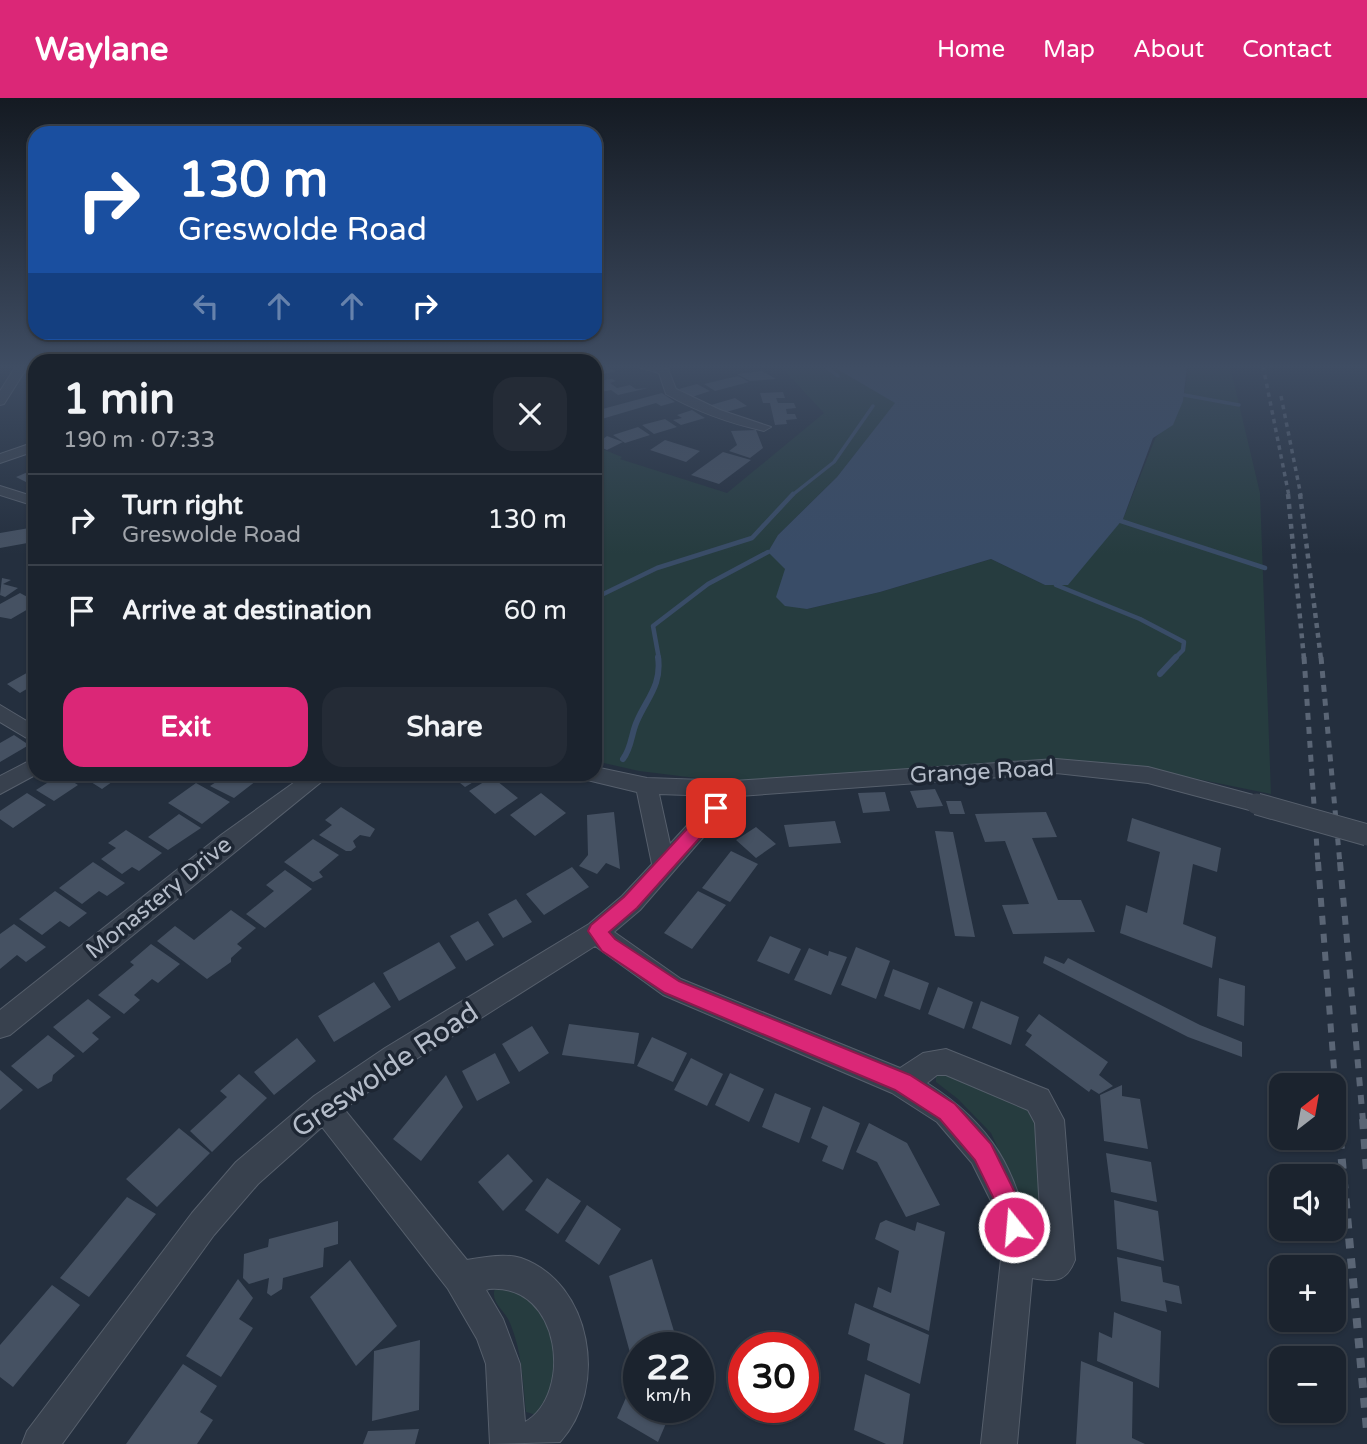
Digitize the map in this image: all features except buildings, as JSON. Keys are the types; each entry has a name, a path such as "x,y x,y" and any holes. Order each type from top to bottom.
{"street":[{"path":"0,459 28,449"},
{"path":"0,490 28,500"},
{"path":"0,712 28,731"},
{"name":"Grange Road","path":"602,777 647,786 733,789 1056,766 1148,775 1367,835"},
{"path":"0,786 28,769"},
{"name":"Monastery Drive","path":"0,1026 219,849 311,781"},
{"path":"647,786 664,867"},
{"name":"Greswolde Road","path":"40,1444 226,1196 285,1138 395,1057 598,931 631,903 733,789"},
{"path":"598,931 617,952 672,987 902,1083 947,1112 983,1152 1008,1203 1017,1259 999,1444"},
{"path":"902,1083 933,1062 946,1062 1020,1090 1038,1100 1049,1120 1059,1260 1054,1266 1017,1259"},
{"path":"324,1107 460,1277 491,1331 503,1364 508,1444"},
{"path":"460,1277 519,1274 541,1287 560,1310 571,1350 566,1395 548,1428 517,1444"}],"green space":[{"path":"805,429 875,429 837,477 778,535 785,569 807,609 880,592 991,559 1045,585 1123,519 1155,439 1163,429 1245,429 1260,493 1271,794 1158,771 1031,760 729,782 639,771 602,763 602,449 622,457 620,459 727,493"},
{"path":"953,1068 1038,1110 1048,1245 1040,1243 991,1133 958,1099 936,1082 936,1072"},
{"path":"497,1284 543,1303 561,1376 540,1416 526,1412 517,1345 510,1323 495,1300 494,1290"}],"water":[{"path":"875,429 1167,429 1153,438 1123,519 1068,585 1045,585 991,559 880,592 807,609 785,606 776,597 785,569 768,552 778,535 837,477"}],"waterway":[{"path":"792,496 834,462 857,429"},
{"path":"602,595 657,568 752,538 792,496"},
{"path":"1121,521 1265,568"},
{"path":"659,659 653,626 708,584 768,552"},
{"path":"1056,585 1140,619 1184,642 1183,650 1176,657"},
{"path":"623,759 637,721 656,683 658,657"},
{"path":"1160,674 1176,657"}],"railway":[{"path":"1276,429 1289,496"},
{"path":"1288,429 1301,496"},
{"path":"1288,494 1304,659"},
{"path":"1300,494 1321,659"},
{"path":"1304,657 1318,864"},
{"path":"1321,657 1340,864"},
{"path":"1318,862 1334,1073"},
{"path":"1340,862 1363,1121"},
{"path":"1363,1119 1367,1171"},
{"path":"1341,1150 1367,1430"}],"route":[{"path":"716,808 631,903 598,931 609,945 626,958 672,987 902,1083 947,1112 983,1152 996,1174 1014,1227"}]}
